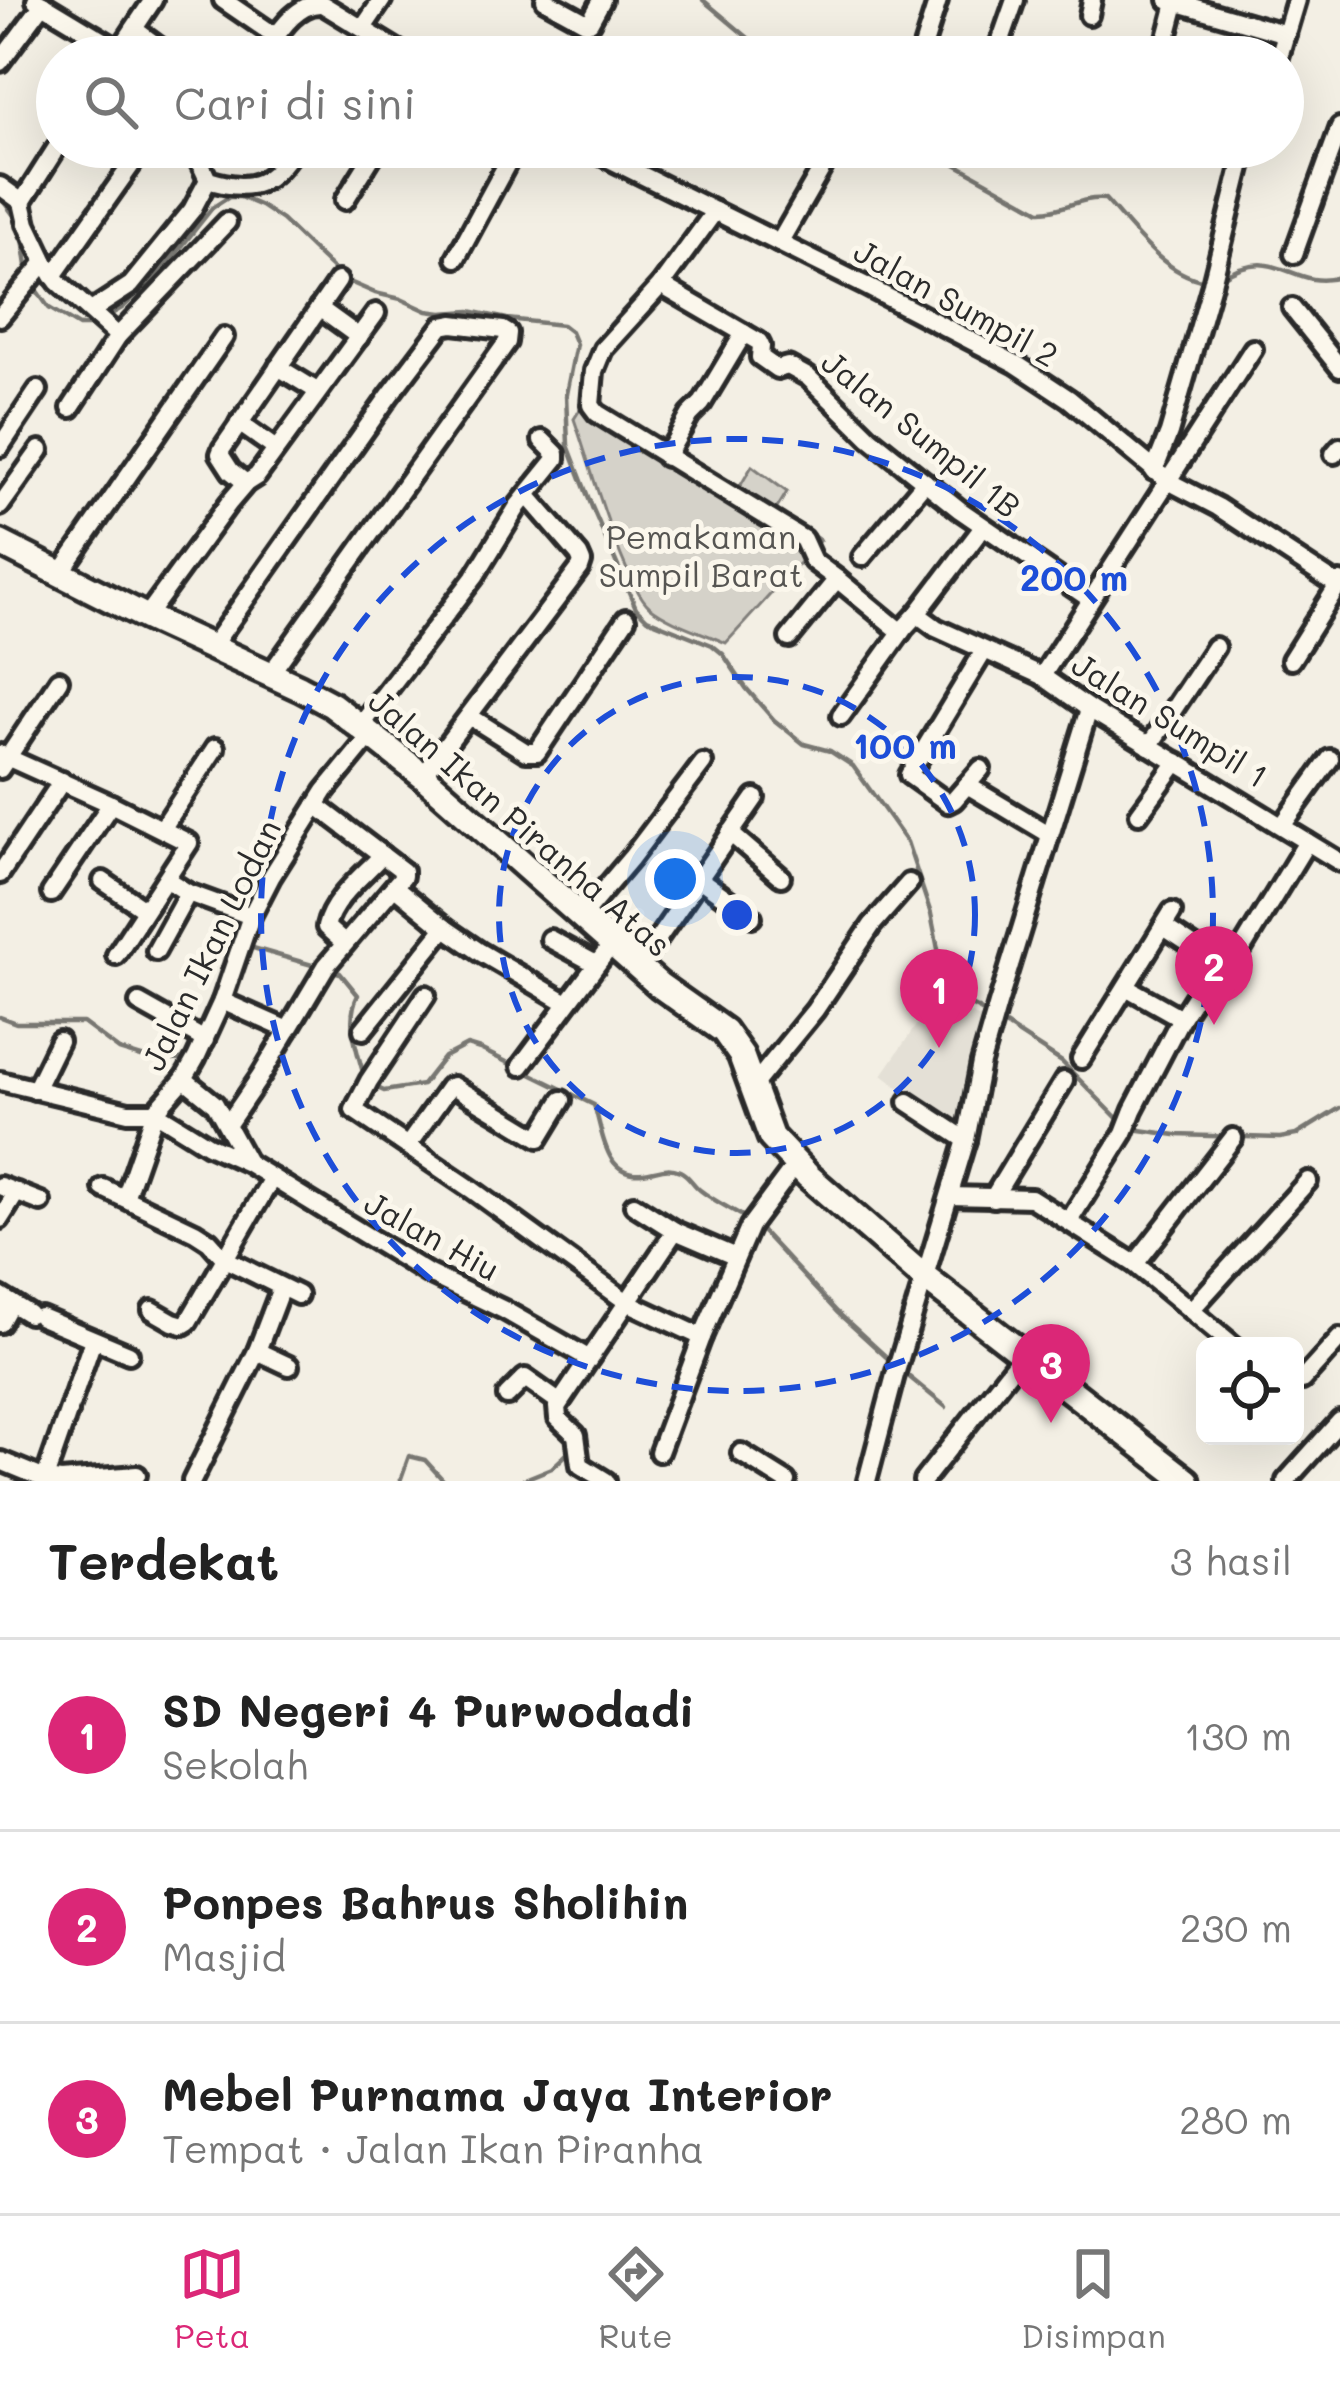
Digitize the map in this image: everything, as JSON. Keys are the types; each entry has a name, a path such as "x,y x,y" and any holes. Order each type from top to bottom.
{"street":[{"path":"129,36 153,0"},
{"path":"223,0 276,36"},
{"path":"363,28 382,0"},
{"path":"544,0 589,23 602,0"},
{"path":"927,36 938,0"},
{"path":"1002,36 1015,0"},
{"path":"1166,36 1172,1 1286,34 1296,0"},
{"path":"0,62 39,2 91,36"},
{"path":"278,36 306,5 323,2 376,36"},
{"path":"134,29 144,36"},
{"path":"1294,254 1340,127"},
{"path":"22,202 44,168"},
{"path":"0,317 46,269 127,168"},
{"path":"202,168 208,180 227,186 261,183 279,168"},
{"path":"346,200 365,168"},
{"path":"456,258 505,168"},
{"name":"Jalan Sumpil 2","path":"628,168 1016,364 1069,399 1161,476 1339,584"},
{"path":"779,243 822,168"},
{"path":"1161,476 1168,433 1241,168"},
{"path":"71,408 103,322 192,210 208,180"},
{"path":"0,186 22,202 46,269 103,322"},
{"path":"715,211 661,285 603,349 594,371 591,405 666,457 803,539 813,561 901,632"},
{"path":"103,322 227,222"},
{"path":"246,483 231,472 220,454 338,281"},
{"name":"Jalan Sumpil 1B","path":"661,285 760,344 762,359 777,369 788,366 808,377 870,438 925,482 1090,599"},
{"path":"319,308 359,337"},
{"path":"1292,308 1340,368"},
{"path":"146,616 229,502 257,476 376,313"},
{"path":"213,645 442,326 503,329 508,342 272,673"},
{"path":"666,457 744,333"},
{"path":"60,574 224,337"},
{"path":"1161,476 1253,349"},
{"path":"278,367 316,391"},
{"path":"0,447 38,390"},
{"path":"239,423 276,448"},
{"name":"Jalan Ikan Lodan","path":"0,1081 145,1114 155,1112 184,1079 222,1000 251,916 316,805 557,456 542,440"},
{"path":"0,506 40,450"},
{"name":"Jalan Sumpil 1","path":"1161,476 1042,676 1340,862"},
{"path":"862,557 925,482"},
{"path":"423,776 580,568 582,562 526,495"},
{"path":"841,716 901,632 963,569 983,527"},
{"name":"Jalan Ikan Piranha Atas","path":"0,543 272,673 332,705 366,730 581,916 604,954 639,966 724,1031 741,1054 771,1137 796,1164 925,1278 1187,1481"},
{"path":"789,638 838,579"},
{"path":"1291,660 1339,584"},
{"path":"919,616 1042,676"},
{"path":"469,716 526,752 537,752 626,620"},
{"path":"1149,746 1214,647"},
{"path":"981,769 948,803 909,775 984,651"},
{"path":"59,680 3,760 62,781 189,843 116,955"},
{"path":"867,1481 966,1140 998,1004 1089,709"},
{"path":"162,829 215,748"},
{"path":"1282,826 1330,759"},
{"path":"1139,814 1177,762"},
{"path":"581,916 703,763"},
{"path":"0,874 62,781"},
{"path":"967,785 1049,834"},
{"path":"639,966 754,797"},
{"path":"51,893 111,804"},
{"path":"228,1124 324,969 403,876 403,871 316,805"},
{"path":"730,832 781,877"},
{"path":"1081,1059 1168,919 1217,962 1234,962 1307,842"},
{"path":"344,943 326,927 326,921 382,855"},
{"path":"698,878 752,917"},
{"path":"166,879 188,893 251,916"},
{"path":"104,881 144,909"},
{"path":"753,1086 815,1010 872,925 909,883"},
{"path":"394,886 480,952 567,1003"},
{"path":"156,951 188,893"},
{"path":"363,1030 445,928"},
{"path":"521,1066 604,954 550,939"},
{"path":"1069,1221 1124,1133 1181,1018 1217,962"},
{"path":"1126,987 1181,1018"},
{"path":"426,995 366,1086 355,1112 409,1145 627,1302 702,1337"},
{"path":"222,1000 288,1030"},
{"path":"139,1003 201,1037"},
{"path":"34,1090 59,1041"},
{"path":"184,1079 215,1104 248,1163"},
{"path":"993,1198 1064,1081"},
{"path":"409,1145 451,1086 537,1138 562,1100"},
{"path":"908,1102 966,1140"},
{"path":"125,1198 155,1112"},
{"name":"Jalan Hiu","path":"155,1112 442,1281 588,1358"},
{"path":"1136,1264 1233,1138"},
{"path":"659,1452 736,1257 753,1222 796,1164"},
{"path":"152,1310 186,1324 272,1178"},
{"path":"1191,1310 1308,1181"},
{"path":"104,1187 195,1232 225,1259 290,1292 192,1481"},
{"path":"0,1219 9,1189 41,1202"},
{"path":"950,1196 1031,1198 1136,1264 1223,1337"},
{"path":"634,1205 675,1231 736,1257"},
{"path":"606,1481 582,1468 576,1435 558,1418 559,1402 675,1231"},
{"path":"0,1324 6,1300 129,1354"},
{"path":"1304,1378 1340,1338"},
{"path":"44,1480 93,1340"},
{"path":"257,1351 289,1366"},
{"path":"923,1481 1023,1354"},
{"path":"507,1396 525,1378 559,1402"},
{"path":"1286,1481 1340,1421"},
{"path":"741,1453 786,1481"},
{"path":"1,1461 44,1480 137,1474"}],"shaded area":[{"path":"939,992 954,1006 987,1021 957,1121 882,1075"}],"green space":[{"name":"Pemakaman Sumpil Barat","path":"586,400 735,495 752,466 787,492 776,510 820,540 726,643 667,618 640,594 618,548 574,419"}],"waterway":[{"path":"703,0 746,36"},
{"path":"963,168 1040,211 1105,199 1165,262 1211,281"},
{"path":"0,197 18,221"},
{"path":"32,284 49,308 79,326 90,326 122,308 163,270 212,208 229,197 240,197 282,220 334,270 375,293 427,311 470,311 562,325 576,344 566,394 568,445 636,608 647,619 712,645 774,720 804,744 830,751 853,766 907,842 931,914 944,979 958,998 989,1015"},
{"path":"22,231 28,273"},
{"path":"1221,278 1256,264 1309,278 1340,277"},
{"path":"246,946 340,973 358,995 352,1025 364,1076"},
{"path":"0,1017 16,1023 83,1023 119,1050 148,1059 187,1060"},
{"path":"999,1021 1062,1062 1123,1124"},
{"path":"371,1085 384,1091 422,1085 444,1057 467,1045 480,1049 594,1105 607,1151 620,1168 630,1173 680,1171 706,1194 749,1220"},
{"path":"1133,1129 1280,1138 1296,1135 1340,1108"},
{"path":"758,1227 837,1312 894,1364"},
{"path":"902,1371 946,1407"},
{"path":"520,1481 552,1468 571,1450"},
{"path":"400,1481 409,1456 425,1460 444,1481"}],"place":[{"name":"Ponpes Bahrus Sholihin","path":"1214,1025"},
{"name":"SD Negeri 4 Purwodadi","path":"939,1048"},
{"name":"Mebel Purnama Jaya Interior","path":"1051,1423"}]}
